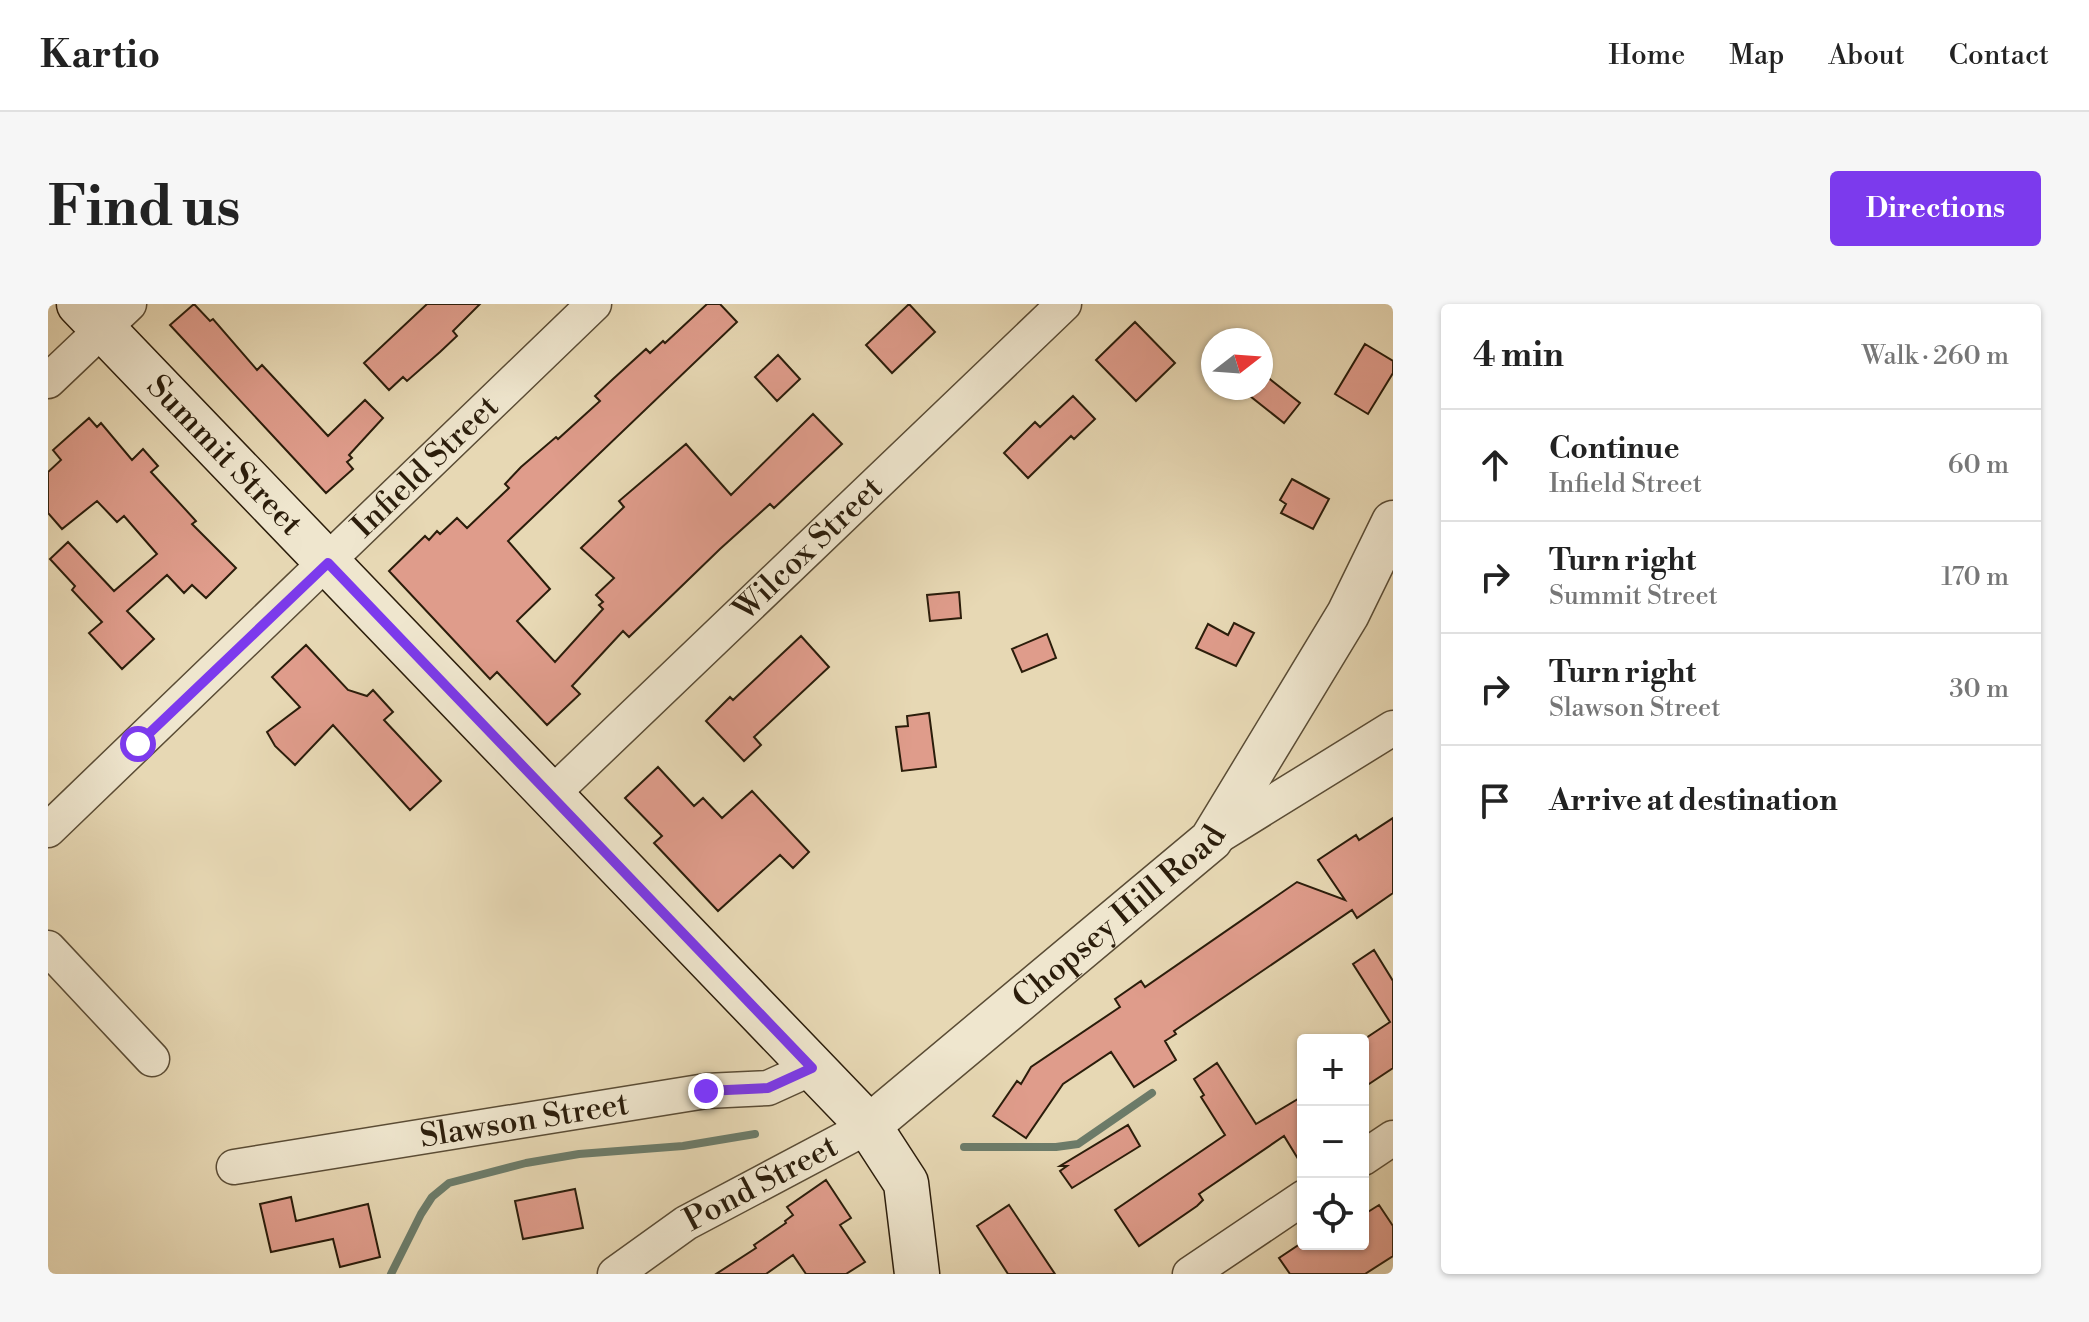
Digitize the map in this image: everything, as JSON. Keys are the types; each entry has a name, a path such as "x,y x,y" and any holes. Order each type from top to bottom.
{"main road":[{"name":"Summit Street","path":"104,312 328,563 869,1126"},
{"path":"869,1126 906,1183 917,1274"}],"street":[{"name":"Infield Street","path":"48,830 594,304"},
{"name":"Wilcox Street","path":"551,795 1064,304"},
{"path":"48,381 104,312"},
{"name":"Chopsey Hill Road","path":"869,1126 1211,840 1348,614 1393,522"},
{"path":"1211,840 1393,728"},
{"path":"48,948 152,1059"},
{"name":"Slawson Street","path":"234,1167 706,1091 768,1088 812,1068"},
{"name":"Pond Street","path":"615,1274 686,1223 869,1126"},
{"path":"1369,1154 1393,1138"},
{"path":"1190,1274 1297,1202"}],"building":[{"path":"194,304 210,321 213,319 257,370 262,365 328,436 365,400 383,418 349,455 352,458 347,462 353,469 326,493 170,325"},
{"path":"427,304 480,304 453,331 457,336 407,381 403,377 389,390 364,363"},
{"path":"707,304 720,304 737,322 508,541 550,589 517,621 555,662 603,609 599,605 603,602 596,595 614,578 581,548 624,507 619,501 686,444 731,495 813,414 842,444 774,508 770,504 720,549 629,637 623,631 572,686 580,694 547,725 497,672 490,679 389,571 425,536 429,540 437,531 440,534 457,518 467,528 509,488 505,484 521,467 600,401 595,396 613,379 646,349 650,353 663,341 665,343"},
{"path":"909,304 935,332 892,373 866,345"},
{"path":"1135,322 1175,363 1136,401 1096,360"},
{"path":"1365,344 1393,361 1393,373 1368,414 1335,394"},
{"path":"778,355 800,379 777,401 755,377"},
{"path":"1273,382 1300,403 1284,423 1255,400 1273,400"},
{"path":"1073,396 1095,419 1074,439 1071,436 1028,478 1004,453 1035,422 1040,427"},
{"path":"89,418 97,427 101,423 132,460 143,449 158,466 151,472 196,521 192,524 236,568 206,598 192,585 184,593 167,575 127,611 154,639 122,669 89,633 102,622 72,590 75,586 50,559 68,542 114,591 157,554 124,516 117,522 97,501 62,529 48,513 48,472 61,460 53,450"},
{"path":"1292,479 1329,499 1313,529 1281,513 1286,504 1280,500"},
{"path":"959,592 961,618 930,621 927,595"},
{"path":"1234,623 1254,633 1236,666 1196,648 1208,624 1228,635"},
{"path":"1047,634 1056,658 1022,672 1012,649"},
{"path":"801,636 829,667 754,737 761,745 744,761 706,721"},
{"path":"306,645 348,690 367,696 373,690 393,712 384,720 441,781 410,810 333,725 295,765 275,746 267,732 300,707 272,677"},
{"path":"929,713 936,767 902,771 896,727 908,726 907,716"},
{"path":"658,767 694,806 703,798 722,818 752,791 809,852 793,868 780,855 718,911 654,843 662,836 625,798"},
{"path":"1393,818 1393,893 1357,918 1352,910 1174,1031 1176,1034 1165,1041 1176,1060 1134,1087 1111,1052 1063,1084 1026,1138 993,1116 1017,1081 1021,1084 1031,1067 1120,1007 1115,999 1141,981 1145,987 1297,882 1345,900 1318,860 1356,835 1359,840"},
{"path":"1374,950 1393,981 1393,1068 1369,1084 1369,1036 1390,1022 1353,964"},
{"path":"1217,1063 1256,1124 1297,1100 1297,1157 1284,1136 1199,1194 1203,1200 1197,1206 1139,1246 1115,1210 1225,1135 1201,1097 1204,1095 1194,1079"},
{"path":"1128,1125 1140,1146 1072,1188 1060,1171 1067,1166 1060,1166"},
{"path":"826,1180 851,1218 840,1225 865,1262 846,1274 806,1274 793,1255 766,1274 716,1274 756,1248 754,1245 786,1223 793,1215 787,1207"},
{"path":"575,1189 583,1228 523,1239 515,1201"},
{"path":"291,1197 296,1221 368,1204 380,1257 340,1267 333,1239 271,1252 260,1204"},
{"path":"1009,1205 1055,1274 1008,1274 977,1226"},
{"path":"1379,1205 1393,1226 1393,1256 1365,1274 1290,1274 1279,1258 1297,1246 1297,1250 1369,1250 1369,1211"}],"waterway":[{"path":"964,1147 1056,1147 1078,1144 1152,1093"},
{"path":"391,1274 421,1214 432,1197 449,1183 526,1163 579,1154 683,1146 755,1134"}],"route":[{"path":"138,744 328,563 812,1068 768,1088 706,1091"}]}
